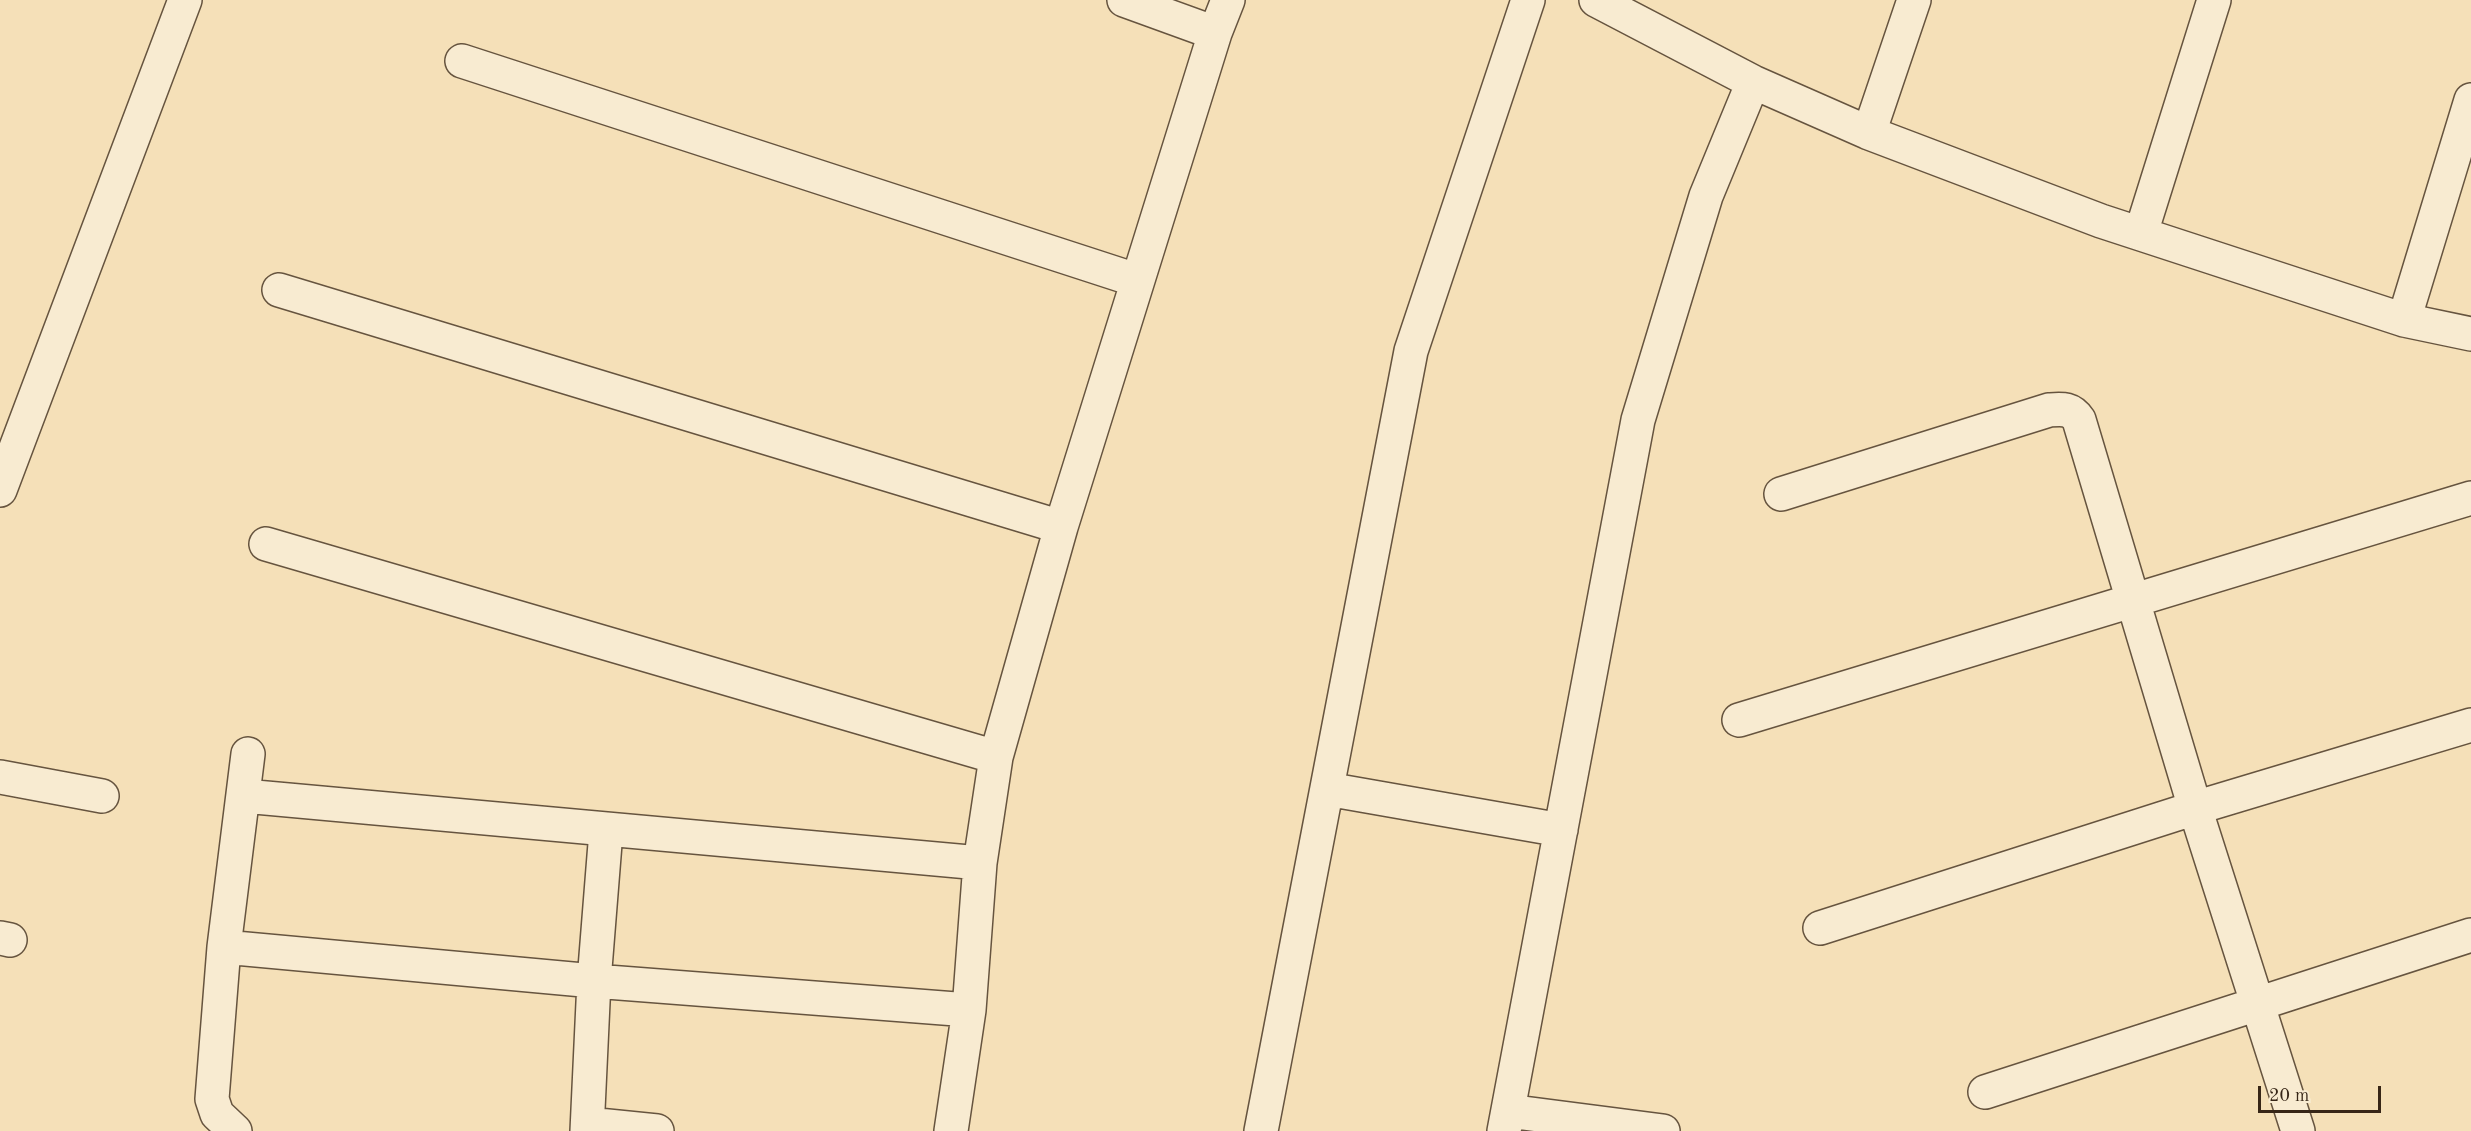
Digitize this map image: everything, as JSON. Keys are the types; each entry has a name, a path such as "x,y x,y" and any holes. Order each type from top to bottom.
{"street":[{"path":"0,490 9,433 185,0"},
{"path":"1124,0 1215,33"},
{"path":"951,1131 969,1010 980,863 996,757 1060,527 1136,280 1215,33 1228,0"},
{"path":"1261,1131 1411,351 1528,0"},
{"path":"1596,0 1638,9 1685,49 1869,133 2101,221 2404,320 2471,334"},
{"path":"1869,133 1914,0"},
{"path":"2142,233 2214,0"},
{"path":"462,62 1136,280"},
{"path":"1663,1131 1506,1121 1638,420 1706,196 1753,82"},
{"path":"2404,320 2471,100"},
{"path":"279,290 1060,527"},
{"path":"1781,494 2049,410 2063,408 2074,412 2079,420 2195,808 2298,1131"},
{"path":"1739,720 2471,498"},
{"path":"266,544 996,757"},
{"path":"1820,928 2195,808 2471,725"},
{"path":"235,1131 217,1114 212,1099 224,947 248,754"},
{"path":"0,777 102,796"},
{"path":"1327,789 1561,830"},
{"path":"243,796 606,831 980,863"},
{"path":"606,831 594,981 588,1128 657,1131"},
{"path":"1985,1092 2259,1006 2471,935"},
{"path":"224,947 594,981 969,1010"}]}
